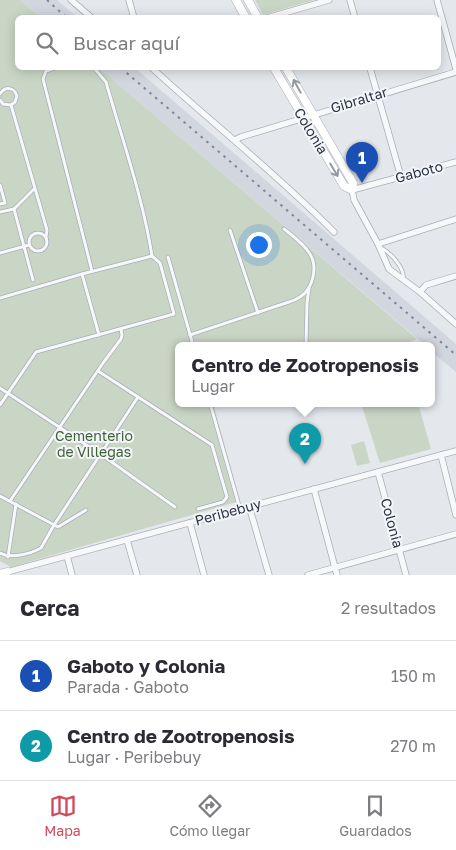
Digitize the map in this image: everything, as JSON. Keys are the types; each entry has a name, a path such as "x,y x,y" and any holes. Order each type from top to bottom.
{"street":[{"path":"71,0 88,15"},
{"path":"129,0 133,15"},
{"path":"236,0 244,15"},
{"path":"248,0 256,15"},
{"path":"277,15 329,0"},
{"path":"350,0 354,15"},
{"path":"437,0 456,70"},
{"path":"154,70 281,180 334,232"},
{"name":"Colonia","path":"275,70 344,186 352,190"},
{"name":"Colonia","path":"287,70 353,183 354,200 379,246 387,267 402,280"},
{"path":"371,70 401,177"},
{"name":"Gibraltar","path":"235,140 456,70"},
{"name":"Gaboto","path":"352,190 456,162"},
{"path":"379,246 456,219"},
{"path":"420,292 429,284 456,276"},
{"path":"402,280 420,292 456,324"},
{"name":"Peribebuy","path":"4,572 456,450"},
{"path":"441,455 456,515"},
{"name":"Colonia","path":"378,472 406,575"},
{"path":"314,489 337,575"},
{"path":"249,506 269,575"},
{"path":"190,523 204,575"},
{"path":"308,575 456,534"},
{"path":"127,540 137,575"},
{"path":"67,556 72,575"}],"lane":[{"path":"49,70 46,71 43,79 92,271"},
{"path":"0,405 36,352 174,314 160,263 152,256 143,213 106,82 96,70"},
{"path":"0,94 6,89 14,91 17,99 11,106"},
{"path":"0,100 5,105 11,106"},
{"path":"11,106 47,230 47,246 43,250 34,251 29,244 29,238 36,233 42,233 46,237"},
{"path":"0,185 5,203 0,204"},
{"path":"0,212 14,208 34,188"},
{"path":"14,208 33,280"},
{"path":"284,229 312,257 314,268 307,303 306,342"},
{"path":"230,230 258,312"},
{"path":"0,253 29,244"},
{"path":"379,246 388,252 402,271 404,275 402,280"},
{"path":"0,298 92,271 152,256"},
{"path":"168,257 192,342"},
{"path":"82,274 99,335"},
{"path":"190,335 298,298 304,294 311,283"},
{"path":"10,501 122,338 121,329"},
{"path":"98,371 210,443 214,448 227,497 223,502 198,509"},
{"path":"0,388 100,454 175,507"},
{"path":"0,553 8,557 39,550 138,397"},
{"path":"211,407 240,509"},
{"path":"0,496 60,527 86,510"},
{"path":"8,557 16,504"}],"shaded area":[{"path":"20,0 57,0 75,15 38,15"},
{"path":"101,70 137,70 456,344 456,372 435,354 435,342 421,342"}],"green space":[{"name":"Cementerio de Villegas","path":"0,0 20,0 38,15 15,15 15,70 101,70 417,339 409,342 175,342 175,407 206,407 207,410 207,407 214,407 240,501 11,567 0,561"},
{"path":"255,0 314,0 263,15"},
{"path":"362,407 419,407 431,449 380,463"},
{"path":"364,441 370,463 357,466 351,445"}],"railway":[{"path":"47,0 64,15"},
{"path":"123,70 456,355"}],"place":[{"name":"Gaboto y Colonia","path":"362,183"},
{"name":"Centro de Zootropenosis","path":"305,464"}]}
